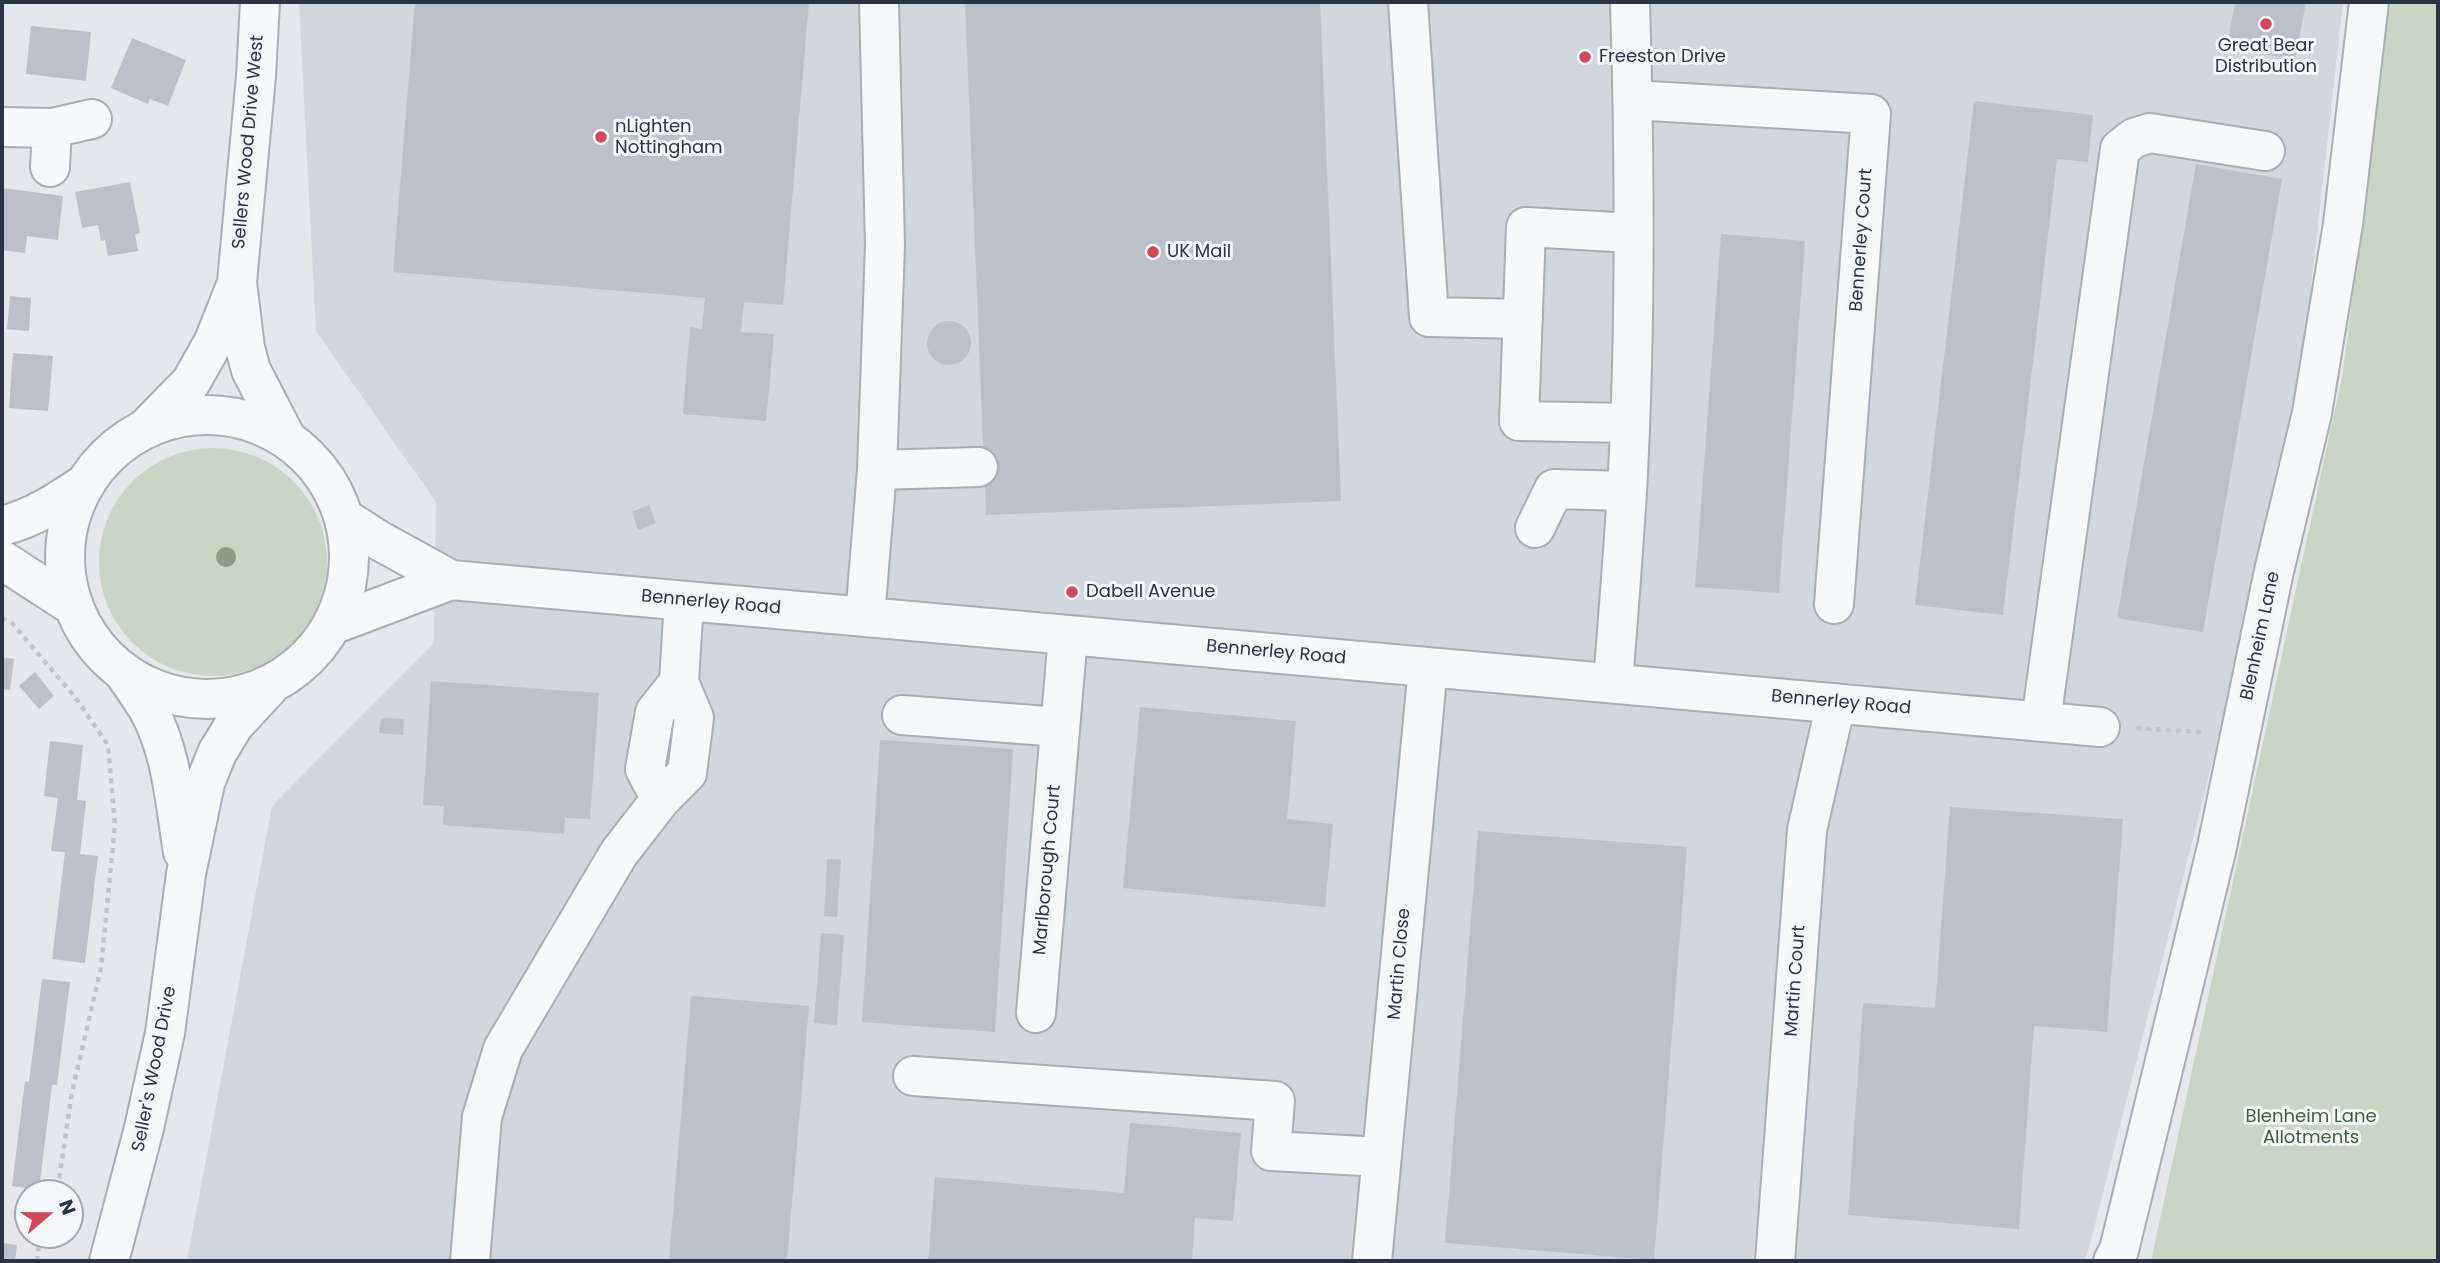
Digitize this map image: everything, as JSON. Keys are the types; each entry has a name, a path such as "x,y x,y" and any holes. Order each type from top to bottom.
{"street":[{"name":"Sellers Wood Drive West","path":"260,2 237,282 245,348 251,370 286,438"},
{"path":"865,617 877,470 886,245 879,2"},
{"path":"1408,2 1429,317 1523,318"},
{"path":"1613,683 1627,491 1629,423 1633,233 1630,2"},
{"name":"Blenheim Lane","path":"2113,1261 2123,1237 2217,847 2274,571 2312,413 2343,224 2369,2"},
{"name":"Bennerley Court","path":"1633,100 1871,114 1834,604"},
{"path":"2,127 52,128 92,119"},
{"path":"50,167 52,128"},
{"path":"2041,721 2120,149 2134,138 2150,133 2265,152"},
{"path":"1629,423 1520,421 1527,226 1633,233"},
{"name":"Sellers Wood Drive West","path":"146,428 191,382 214,341 237,282"},
{"path":"208,414 249,421 286,438 306,454 335,494 344,517 349,545 349,572 343,600 332,625 309,656 296,669 271,685 243,696 223,699 183,698 152,689 124,673 102,654 85,631 73,606 66,578 64,549 69,521 96,467 119,444 146,428 177,417 208,414"},
{"path":"877,470 978,467"},
{"path":"2,526 48,509 86,483"},
{"path":"1535,528 1554,489 1627,491"},
{"name":"Bennerley Road","path":"344,517 380,541 451,580 2101,727"},
{"path":"2,560 73,606"},
{"name":"Bennerley Road","path":"332,625 451,580"},
{"path":"470,1261 482,1117 503,1049 620,853 661,799 645,769 655,712 679,682 684,601"},
{"name":"Marlborough Court","path":"1036,1013 1068,635"},
{"name":"Martin Close","path":"1372,1261 1428,667"},
{"name":"Seller's Wood Drive","path":"124,673 149,710 162,742 170,773 186,874"},
{"name":"Seller's Wood Drive","path":"109,1261 141,1141 165,1033 186,874 205,783 217,753 234,725 271,685"},
{"name":"Martin Court","path":"1775,1261 1807,830 1836,703"},
{"path":"902,715 1060,727"},
{"path":"913,1076 1275,1101 1271,1150 1382,1157"}],"path":[{"path":"2,618 12,623 75,697 108,745 115,825 101,968 72,1092 59,1179"},
{"path":"2101,727 2240,735"}],"shaded area":[{"path":"299,2 2343,2 2302,367 2221,728 2084,1261 187,1261 272,806 434,643 436,502 316,331"}],"green space":[{"name":"Blenheim Lane Allotments","path":"2389,2 2438,2 2438,1261 2151,1261 2343,372"},
{"path":"224,448 257,456 294,481 319,518 327,562 319,606 294,643 277,657 246,672 202,676 180,672 159,663 125,635 112,616 103,595 99,551 103,529 112,508 140,474 159,461 180,452"}],"building":[{"name":"nLighten Nottingham","path":"415,2 809,2 783,305 744,302 741,332 774,334 766,421 683,414 690,327 702,329 705,298 393,272"},
{"name":"UK Mail","path":"965,2 1320,2 1341,501 986,515"},
{"name":"Great Bear Distribution","path":"2235,2 2306,2 2295,60 2227,47"},
{"path":"31,26 91,32 86,81 26,74"},
{"path":"132,38 186,60 168,106 150,99 148,104 111,88"},
{"path":"1974,101 2093,115 2088,162 2057,159 2003,615 1915,605"},
{"path":"2196,164 2282,179 2203,632 2117,618"},
{"path":"130,182 140,233 135,234 138,251 108,256 98,225 82,228 75,192"},
{"path":"3,188 63,196 58,240 27,236 25,253 2,250"},
{"path":"1721,234 1805,241 1779,593 1695,587"},
{"path":"10,296 31,298 29,331 7,329"},
{"path":"949,321 965,327 971,343 965,359 949,365 933,359 927,343 933,327"},
{"path":"13,353 53,356 48,411 9,408"},
{"path":"649,505 656,523 638,530 632,512"},
{"path":"2,657 14,659 10,690 2,689"},
{"path":"35,672 54,696 39,709 19,686"},
{"path":"431,681 599,693 590,819 565,818 564,834 443,825 444,806 423,805"},
{"path":"1140,707 1296,721 1287,819 1333,824 1325,907 1123,888"},
{"path":"381,718 404,719 403,735 379,733"},
{"path":"880,740 1013,749 995,1032 862,1022"},
{"path":"50,741 83,745 77,800 86,801 80,854 98,856 85,963 52,959 65,852 51,851 58,798 44,796"},
{"path":"1950,807 2123,819 2107,1032 2034,1026 2019,1229 1848,1215 1863,1003 1935,1008"},
{"path":"1478,831 1687,847 1654,1260 1445,1243"},
{"path":"827,859 841,860 837,917 824,916"},
{"path":"821,933 844,935 837,1025 814,1023"},
{"path":"42,979 70,982 57,1085 52,1085 40,1179 14,1179 12,1186 25,1081 29,1082"},
{"path":"691,996 809,1006 787,1261 669,1261"},
{"path":"1130,1123 1241,1133 1233,1221 1195,1218 1192,1261 928,1261 935,1177 1124,1193"},
{"path":"2,1243 14,1245 14,1249 16,1249 15,1261 2,1261"}],"place":[{"name":"Great Bear Distribution","path":"2266,24"},
{"name":"Freeston Drive","path":"1585,57"},
{"name":"nLighten Nottingham","path":"601,137"},
{"name":"UK Mail","path":"1153,252"},
{"name":"Dabell Avenue","path":"1072,592"}]}
